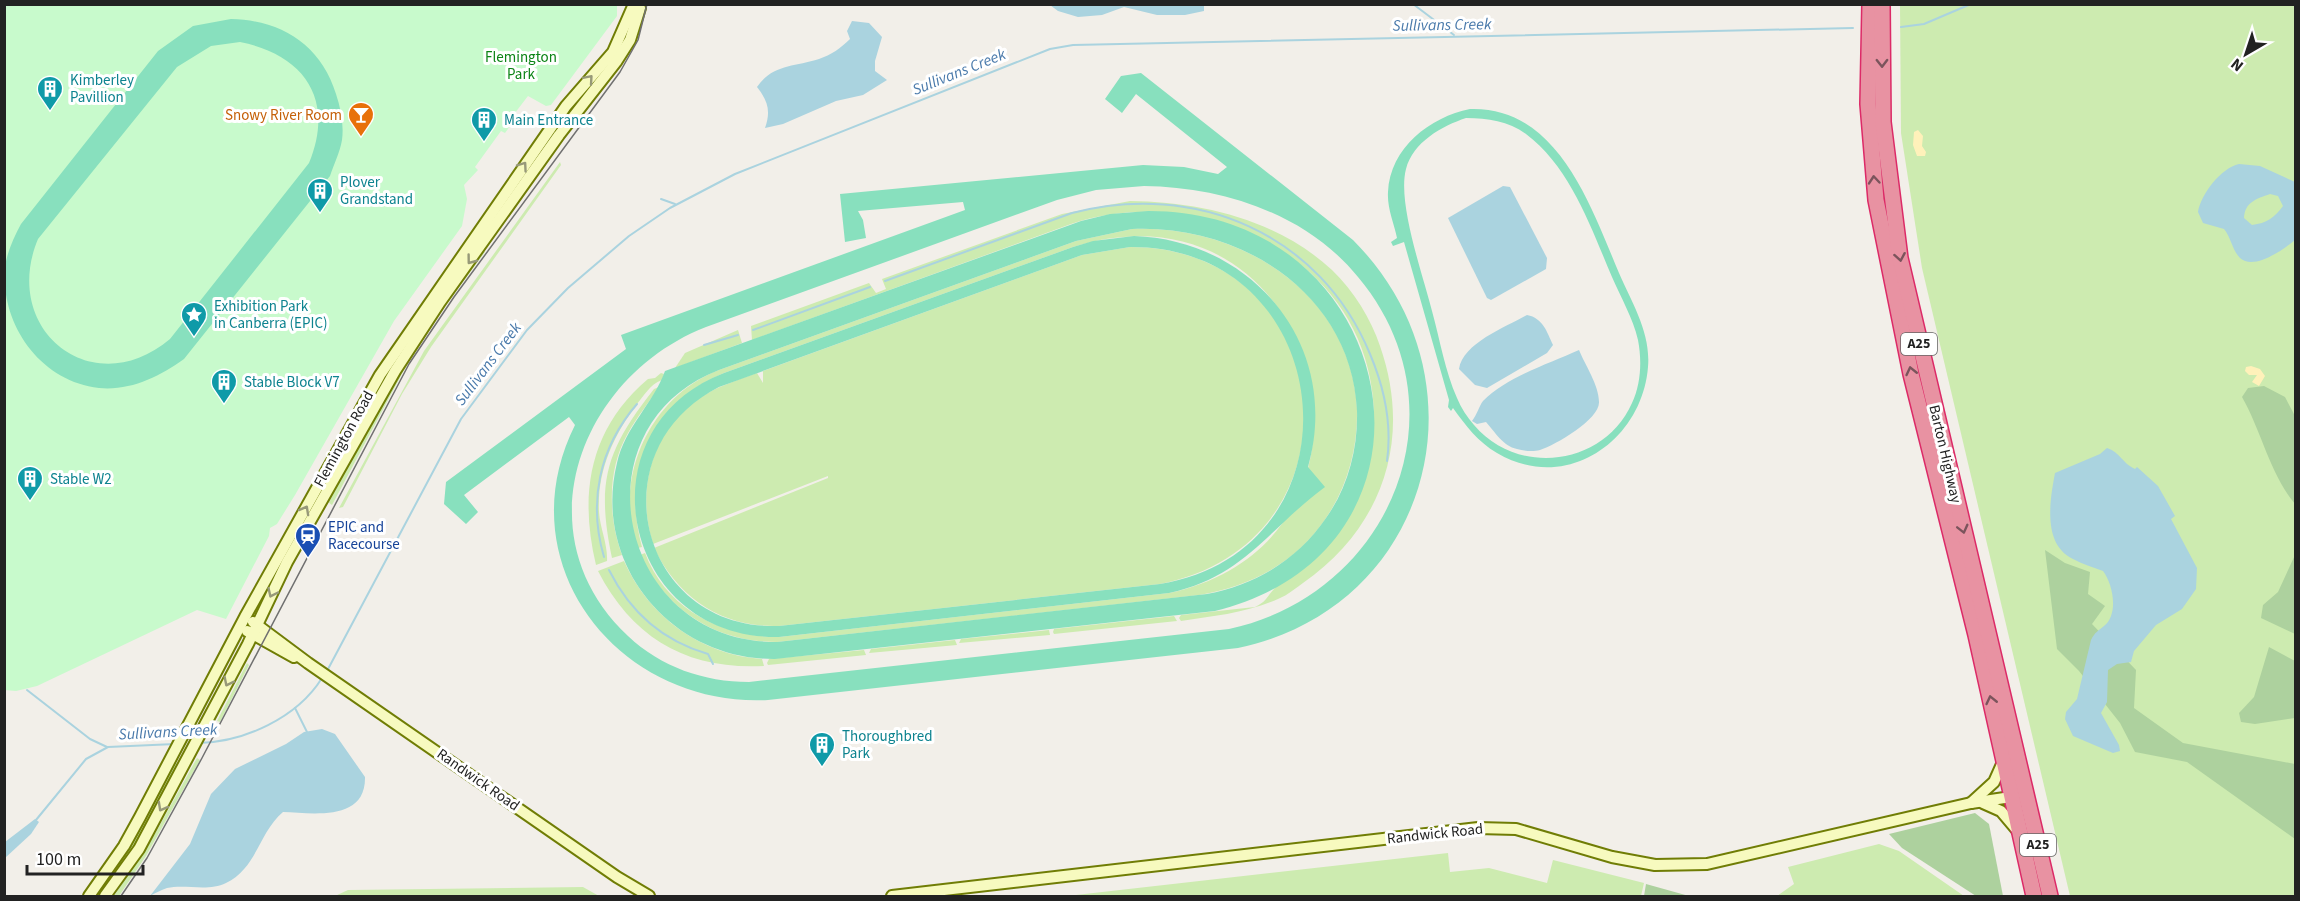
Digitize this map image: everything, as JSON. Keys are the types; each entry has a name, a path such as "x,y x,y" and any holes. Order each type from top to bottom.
{"highway":[{"name":"Barton Highway","path":"1870,4 1868,104 1876,200 1911,374 2003,758 2017,791 2020,838 2034,897"},
{"name":"Barton Highway","path":"1882,4 1883,122 1900,258 2017,791 2050,897"}],"main road":[{"name":"Flemington Road","path":"105,897 139,849 190,756 399,344 566,106 613,51 634,4"},
{"name":"Flemington Road","path":"88,897 124,846 242,622 347,446 440,302 559,135 616,62 630,40 641,4"},
{"name":"Randwick Road","path":"242,622 311,665 649,897"},
{"path":"1971,803 1994,782 2003,758"},
{"name":"Randwick Road","path":"892,897 1478,828 1516,829 1612,857 1655,866 1707,864 2017,791"},
{"path":"1971,803 1986,804 2001,811 2013,823 2020,838"}],"green space":[{"name":"Exhibition Park in Canberra (EPIC)","path":"4,5 617,5 617,16 551,105 546,106 528,96 508,122 511,125 505,133 501,131 475,167 478,170 464,185 467,199 462,226 394,321 295,495 277,524 270,528 269,536 226,619 197,610 37,686 16,691 4,690"},
{"path":"1900,5 2295,5 2295,896 2070,896 1922,268 1901,133"},
{"path":"231,19 249,20 282,30 297,38 320,62 338,100 343,129 340,149 330,176 184,359 165,372 133,385 99,388 78,383 42,362 28,346 17,328 9,309 5,288 5,267 9,250 21,224 158,51 193,26","holes":["240,42 263,48 297,69 309,84 316,100 318,119 316,140 309,163 170,339 141,357 112,364 84,360 61,348 43,328 32,302 30,272 38,239 177,67 211,46"]},
{"path":"1141,73 1353,240 1396,295 1421,356 1429,419 1420,480 1396,537 1358,586 1305,624 1238,648 768,700 714,696 666,680 623,653 590,618 566,576 555,528 557,477 575,425 569,417 464,495 478,512 466,524 444,504 446,482 626,349 621,335 965,210 963,202 858,211 863,220 866,238 845,242 840,194 1143,165 1184,167 1218,174 1227,167 1136,94 1122,113 1105,99 1121,76","holes":["1144,186 1204,192 1261,208 1314,236 1358,277 1391,328 1407,382 1408,437 1396,489 1370,537 1333,578 1286,609 1229,629 749,682 700,676 654,656 628,636 595,596 577,552 572,507 579,462 597,420 625,382 662,350 706,327 1057,200 1096,190"]},
{"path":"1470,109 1501,112 1526,124 1548,142 1567,165 1583,191 1644,330 1648,367 1643,394 1632,417 1616,438 1596,453 1574,463 1549,467 1523,464 1490,449 1478,439 1453,408 1451,411 1448,407 1449,400 1404,242 1393,246 1391,242 1397,238 1388,192 1390,176 1396,162 1404,149 1427,127 1455,113","holes":["1466,118 1498,121 1512,126 1526,134 1542,148 1555,164 1578,200 1636,332 1640,372 1632,403 1619,424 1602,440 1581,451 1559,457 1536,458 1513,452 1492,442 1467,416 1449,377 1412,239 1404,183 1410,159 1422,143 1438,131"]},
{"path":"560,162 561,165 431,347 402,394 343,507 339,508 424,351"},
{"path":"1130,201 1185,205 1212,210 1264,226 1288,238 1332,270 1348,287 1367,316 1380,346 1389,381 1393,415 1391,448 1384,479 1371,509 1353,536 1330,561 1285,595 1254,608 1181,621 1179,618 1181,615 1255,607 1264,601 1277,586 1311,562 1339,530 1359,493 1370,458 1374,424 1372,390 1359,341 1335,300 1302,265 1261,239 1216,221 1168,213 1119,213 1071,224 752,340 751,326 869,283 876,293 886,289 882,279 1062,214"},
{"path":"1148,211 1234,225 1301,264 1347,321 1371,387 1372,457 1347,522 1295,576 1215,611 775,659 737,655 703,643 673,624 648,599 629,570 617,536 612,500 621,450 665,371 1081,221 1110,214","holes":["1132,229 1173,231 1212,239 1250,254 1284,274 1312,301 1335,332 1350,369 1357,425 1346,481 1334,506 1315,533 1289,558 1274,568 1242,584 1207,594 777,642 723,633 680,608 650,571 633,527 631,481 644,436 673,398 719,370 1076,241"]},
{"path":"1132,229 1172,231 1212,239 1249,253 1283,274 1312,300 1335,331 1350,368 1357,409 1356,439 1350,468 1339,495 1324,521 1312,536 1285,561 1236,586 1199,595 777,642 754,641 713,629 678,607 651,575 640,555 645,553 654,573 667,590 698,616 737,632 779,637 1169,593 1246,560 1293,506 1313,440 1307,371 1278,308 1228,261 1159,237 1073,247 724,373 699,386 677,402 660,421 639,466 636,519 642,547 638,548 631,522 630,495 634,468 643,443 656,420 674,399 695,382 719,370 1076,241"},
{"path":"1134,236 1177,242 1217,257 1251,279 1279,308 1300,342 1312,381 1315,423 1308,467 1325,487 1236,564 1195,586 1169,593 779,637 726,629 684,605 654,570 638,527 636,482 649,438 678,401 724,373 1093,241","holes":["1130,247 1201,260 1253,294 1288,344 1302,402 1298,462 1273,517 1227,560 1160,584 779,626 731,620 693,600 666,569 650,532 647,492 656,452 680,416 719,387 1082,255"]},
{"path":"1130,247 1201,260 1253,294 1288,343 1303,400 1299,459 1274,514 1228,557 1160,584 779,626 739,622 721,615 689,595 664,566 654,548 828,478 828,476 653,544 646,504 647,484 652,464 669,428 698,399 719,387 757,373 763,383 763,371 1082,255"},
{"path":"483,251 485,252 441,312 403,372 332,505 328,502 396,377 456,286"},
{"path":"738,330 742,343 675,368 685,353"},
{"path":"661,373 664,374 662,380 650,387 636,405 620,429 608,455 599,497 599,512 607,561 596,565 591,539 589,488 601,441 628,398 648,379 655,378"},
{"path":"2264,386 2285,397 2295,416 2295,504 2272,466 2242,397 2248,388"},
{"path":"659,387 628,433 616,462 612,509 622,555 612,558 605,508 609,468 615,449 625,430 654,389"},
{"path":"2045,550 2065,563 2090,572 2088,594 2105,606 2092,624 2136,670 2134,708 2183,743 2295,764 2295,839 2187,762 2135,752 2120,723 2079,671 2057,649"},
{"path":"2295,555 2296,634 2261,618 2263,605 2278,592"},
{"path":"624,561 634,581 647,599 679,629 718,650 762,659 764,666 736,666 687,656 666,646 646,632 612,595 598,571"},
{"path":"1174,616 1177,621 1054,634 1053,632 1054,629"},
{"path":"1049,630 1050,635 959,643 961,639"},
{"path":"955,640 957,645 869,653 871,649"},
{"path":"2269,647 2295,661 2295,718 2255,724 2241,722 2239,713 2254,697"},
{"path":"864,650 866,655 768,665 767,663 769,659"},
{"path":"247,663 249,665 220,722 217,721"},
{"path":"197,758 200,760 146,856 119,896 114,896 156,832"},
{"path":"174,762 180,765 128,858 100,896 94,896"},
{"path":"1975,813 1989,824 2003,896 1976,896 1902,848 1889,834"},
{"path":"1879,844 1899,851 1964,896 1777,896 1794,884 1788,867"},
{"path":"1448,853 1450,872 1489,868 1547,883 1553,860 1644,883 1641,896 1067,896"},
{"path":"1646,884 1689,896 1644,896"},
{"path":"583,887 599,896 335,896 348,890"}],"sand":[{"path":"1918,130 1923,136 1922,146 1926,152 1925,156 1917,156 1913,145 1914,132"},
{"path":"2246,367 2260,369 2265,376 2259,386 2252,382 2257,375 2249,375 2245,371"}],"water":[{"path":"1204,4 1204,11 1185,15 1157,15 1124,7 1102,15 1078,17 1058,11 1050,5"},
{"path":"852,21 869,23 882,37 875,61 875,71 887,80 863,95 836,101 783,124 765,128 768,116 767,106 757,87 777,70 819,59 836,51 850,39 847,31"},
{"path":"2239,164 2260,166 2295,182 2295,240 2261,260 2253,262 2240,258 2224,229 2203,223 2198,212 2203,197 2213,183 2232,166","holes":["2270,194 2278,196 2283,206 2270,219 2252,225 2244,218 2252,202"]},
{"path":"1503,186 1510,187 1547,258 1546,269 1491,300 1487,298 1448,218"},
{"path":"1527,315 1541,322 1553,345 1547,353 1487,388 1475,385 1459,369 1468,351 1487,337"},
{"path":"1579,350 1594,382 1599,402 1592,416 1566,437 1540,450 1523,450 1503,442 1486,422 1477,424 1472,421 1483,401 1493,392 1528,372"},
{"path":"2107,448 2131,467 2135,469 2137,467 2158,486 2175,516 2171,519 2197,568 2196,589 2182,609 2156,625 2134,651 2131,662 2117,664 2108,670 2107,702 2101,713 2119,745 2120,751 2113,753 2073,736 2065,719 2066,712 2077,699 2091,640 2095,633 2109,621 2112,614 2112,591 2103,571 2076,561 2063,552 2056,543 2050,521 2055,473 2100,454"},
{"path":"322,729 335,734 365,777 363,791 357,802 335,812 283,812 268,829 245,868 226,883 212,887 167,888 150,896 190,844 211,794 235,769 286,744 304,732"},
{"path":"35,819 39,822 31,834 5,858 5,842"}],"waterway":[{"path":"1413,4 1454,35"},
{"name":"Sullivans Creek","path":"1901,27 1924,24 1971,4"},
{"name":"Sullivans Creek","path":"327,671 461,419 527,330 568,288 629,236 670,208 735,174 1050,49 1073,45 1853,28"},
{"path":"661,199 675,204"},
{"path":"885,281 1072,213 1118,205 1163,205 1207,212 1248,226 1286,248 1320,276 1348,312 1370,354 1383,393 1388,420 1387,461"},
{"path":"753,330 870,287"},
{"path":"704,345 738,335"},
{"path":"604,557 597,516 600,476 614,439 637,404"},
{"path":"609,570 627,599 650,623 676,641 708,654 713,664"},
{"name":"Sullivans Creek","path":"199,743 234,738 268,725 299,705 322,678"},
{"path":"27,690 90,739 107,747"},
{"path":"295,708 307,732"},
{"name":"Sullivans Creek","path":"36,820 86,759 108,747 175,744"}],"tram line":[{"path":"121,896 147,858 202,758 409,364 454,297 620,72 638,40 647,4"}],"place":[{"name":"Kimberley Pavillion","path":"50,112"},
{"name":"Snowy River Room","path":"361,138"},
{"name":"Main Entrance","path":"484,143"},
{"name":"Plover Grandstand","path":"320,214"},
{"name":"Exhibition Park in Canberra (EPIC)","path":"194,338"},
{"name":"Stable Block V7","path":"224,405"},
{"name":"Stable W2","path":"30,502"},
{"name":"EPIC and Racecourse","path":"308,559"},
{"name":"Thoroughbred Park","path":"822,768"}],"park label":[{"name":"Flemington Park","path":"521,66"}]}
